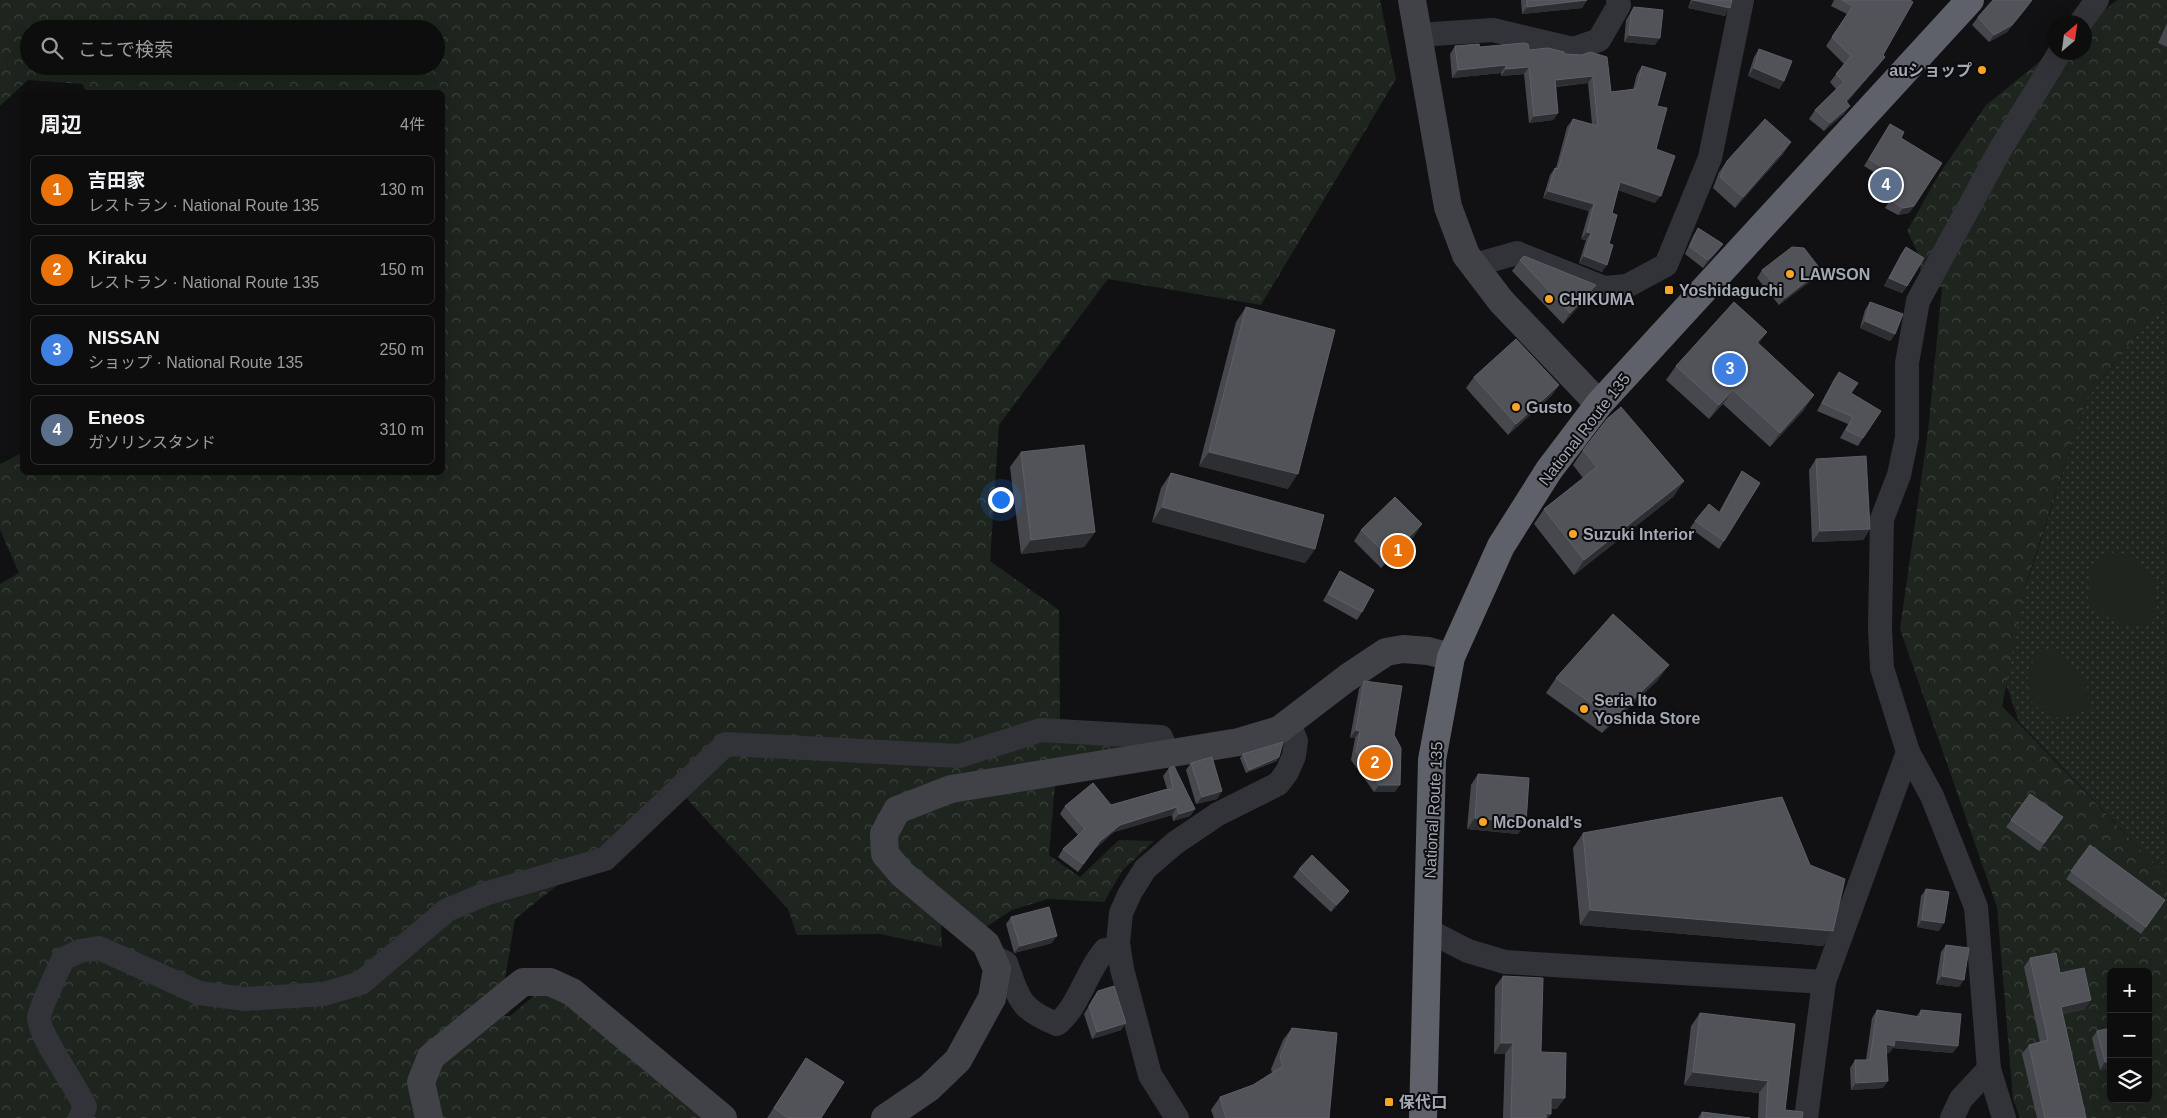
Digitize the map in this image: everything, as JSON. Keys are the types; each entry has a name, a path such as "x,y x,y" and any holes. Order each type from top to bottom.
{"highway":[{"name":"National Route 135","path":"1423,1118 1432,760 1451,657 1501,546 1548,470 1600,404 1970,0"}],"street":[{"path":"1412,0 1448,207 1466,255 1501,301 1600,404"},
{"path":"1418,35 1494,30 1573,49 1599,40 1619,5 1618,0"},
{"path":"1474,265 1517,253 1604,288 1627,286 1666,266 1710,158 1742,0"},
{"path":"2086,15 2097,0"},
{"path":"2004,1118 1989,1069 1976,908 1932,796 1908,752 1882,668 1880,629 1882,519 1899,475 1907,437 1907,363 1918,301 2001,148 2055,60"},
{"path":"885,1118 930,1088 958,1060 992,998 997,969 986,944 902,874 885,854 884,834 897,810 951,789 1239,742 1278,730 1347,678 1386,652 1403,649 1428,651 1451,657"},
{"path":"1177,1118 1150,1075 1119,949 1121,913 1145,869 1175,843 1218,814 1278,784 1287,772 1294,756 1296,741 1289,723"},
{"path":"80,1118 85,1106 80,1093 42,1031 39,1017 63,959 80,951 98,948 199,993 245,999 324,994 361,984 447,910 488,892 605,859 726,744 959,756 1041,730 1161,737 1168,755"},
{"path":"1806,1118 1824,982 1908,752"},
{"path":"1429,931 1468,951 1505,962 1824,982"},
{"path":"992,956 1006,964 1018,997 1025,1008 1056,1024 1068,1014 1093,964 1105,950 1119,949"},
{"path":"429,1118 421,1082 431,1056 523,982 550,982 572,992 723,1118"},
{"path":"1952,1118 1961,1099 1989,1069"}],"green space":[{"path":"0,0 1380,0 1396,79 1261,305 1108,279 999,425 990,561 1059,610 1060,730 1134,746 1057,761 1049,855 1080,877 1119,840 1154,841 1122,871 1104,902 1048,899 1012,910 986,927 941,920 942,947 880,934 797,935 788,909 678,789 515,919 502,997 480,1015 510,1016 550,982 726,1118 0,1118 0,584 19,573 0,530 0,464 20,454 20,475 445,475 445,90 86,90 82,84 28,80 0,106"},
{"path":"2117,0 2167,0 2167,297 2087,398 2027,581 2002,706 2167,877 2167,1118 2020,1118 2013,1099 1997,907 1900,629 1928,431 1942,287 1923,286 1917,251 1907,231 1938,176 1986,105 2047,56 2047,60 2092,60 2092,20"},
{"path":"2167,297 2167,877 2019,722 2000,666 2087,398"},
{"path":"2117,552 2132,557 2154,582 2157,614 2151,625 2119,624 2088,604 2090,571 2101,555"},
{"path":"2044,650 2058,652 2070,664 2087,687 2090,709 2060,719 2033,705 2028,682 2029,669"}],"building":[{"path":"1527,0 1587,0 1527,7"},
{"path":"1693,0 1732,0 1730,8"},
{"path":"1842,0 1910,0 1913,2 1883,55 1885,57 1846,101 1850,106 1830,123 1815,110 1844,82 1836,74 1851,56 1832,37 1853,6"},
{"path":"1993,0 2032,0 2012,25 1994,35 1978,17"},
{"path":"1634,7 1663,10 1660,38 1629,35 1631,13"},
{"path":"1479,44 1480,47 1528,44 1529,50 1548,48 1564,52 1564,54 1582,55 1590,52 1607,57 1611,92 1636,89 1642,66 1666,73 1657,106 1667,108 1656,149 1675,156 1661,196 1620,182 1612,213 1617,215 1609,244 1613,245 1607,265 1584,256 1591,233 1587,232 1594,204 1548,191 1555,168 1558,169 1573,119 1598,126 1593,76 1555,80 1558,113 1534,116 1529,67 1506,69 1506,65 1458,70 1455,46"},
{"path":"1759,49 1792,61 1784,81 1754,68"},
{"path":"1765,119 1791,142 1743,197 1720,177 1727,161"},
{"path":"1890,124 1904,132 1901,138 1942,163 1914,206 1903,208 1890,200 1903,180 1869,159"},
{"path":"1698,228 1723,244 1708,260 1690,247"},
{"path":"1792,247 1804,248 1821,270 1785,298 1762,270"},
{"path":"1906,247 1924,258 1907,286 1889,278"},
{"path":"1524,256 1596,285 1570,313 1520,260"},
{"path":"1734,302 1767,332 1757,342 1814,395 1780,433 1733,390 1719,405 1676,366"},
{"path":"1870,302 1903,314 1895,334 1865,321"},
{"path":"1246,307 1335,330 1298,474 1209,452"},
{"path":"1516,339 1559,385 1516,424 1474,377"},
{"path":"1839,372 1858,383 1851,393 1881,411 1863,438 1846,430 1853,417 1822,403"},
{"path":"1621,407 1684,481 1584,560 1544,509 1597,467 1583,450 1607,419"},
{"path":"1084,445 1095,532 1031,540 1021,452"},
{"path":"1866,456 1870,529 1820,531 1816,459"},
{"path":"1742,471 1760,483 1724,541 1695,521 1709,504 1720,513"},
{"path":"1171,473 1324,515 1315,549 1162,507"},
{"path":"1395,497 1422,524 1389,557 1361,530"},
{"path":"1340,571 1374,590 1362,612 1328,594"},
{"path":"1613,614 1669,665 1613,719 1556,678"},
{"path":"1364,681 1402,686 1394,735 1401,748 1400,785 1379,785 1356,752 1360,731 1356,730"},
{"path":"1283,742 1279,757 1249,770 1243,754"},
{"path":"1212,757 1222,791 1202,797 1191,763"},
{"path":"1174,766 1195,809 1179,814 1177,807 1120,825 1100,841 1083,864 1063,849 1085,829 1065,806 1093,783 1111,805 1173,789 1169,768"},
{"path":"1478,774 1529,778 1526,823 1475,818"},
{"path":"2030,794 2063,817 2044,843 2011,820"},
{"path":"1782,797 1810,865 1845,879 1833,931 1590,910 1583,833"},
{"path":"2090,845 2165,900 2146,927 2071,871"},
{"path":"1312,855 1349,891 1336,905 1299,869"},
{"path":"1926,889 1949,892 1944,923 1922,920"},
{"path":"1049,907 1057,936 1020,946 1011,917"},
{"path":"1946,945 1969,948 1964,980 1942,976"},
{"path":"2056,953 2060,973 2084,968 2091,1000 2061,1007 2086,1118 2045,1118 2029,1045 2048,1040 2030,958"},
{"path":"1503,976 1543,978 1541,1052 1566,1053 1565,1098 1551,1098 1551,1114 1546,1113 1546,1118 1511,1118 1513,1043 1501,1043"},
{"path":"1114,986 1126,1023 1097,1032 1089,1006 1098,991"},
{"path":"1877,1010 1920,1017 1921,1010 1961,1014 1958,1046 1895,1040 1894,1046 1886,1044 1888,1081 1856,1083 1855,1060 1870,1060"},
{"path":"1700,1013 1795,1024 1785,1110 1803,1112 1802,1118 1766,1118 1768,1081 1693,1072"},
{"path":"1292,1028 1337,1033 1329,1118 1226,1118 1220,1097 1253,1085 1283,1066 1280,1057"},
{"path":"2107,1029 2107,1062 2105,1062 2097,1031"},
{"path":"806,1058 844,1082 821,1118 788,1118 774,1108"},
{"path":"1702,1112 1750,1118 1702,1118"}],"place":[{"name":"auショップ","path":"1982,70"},
{"name":"Eneos","path":"1886,185"},
{"name":"LAWSON","path":"1790,274"},
{"name":"Yoshidaguchi","path":"1669,290"},
{"name":"CHIKUMA","path":"1549,299"},
{"name":"NISSAN","path":"1730,369"},
{"name":"Gusto","path":"1516,407"},
{"name":"Suzuki Interior","path":"1573,534"},
{"name":"吉田家","path":"1398,551"},
{"name":"Seria Ito Yoshida Store","path":"1584,709"},
{"name":"Kiraku","path":"1375,763"},
{"name":"McDonald's","path":"1483,822"},
{"name":"保代口","path":"1389,1102"}]}
